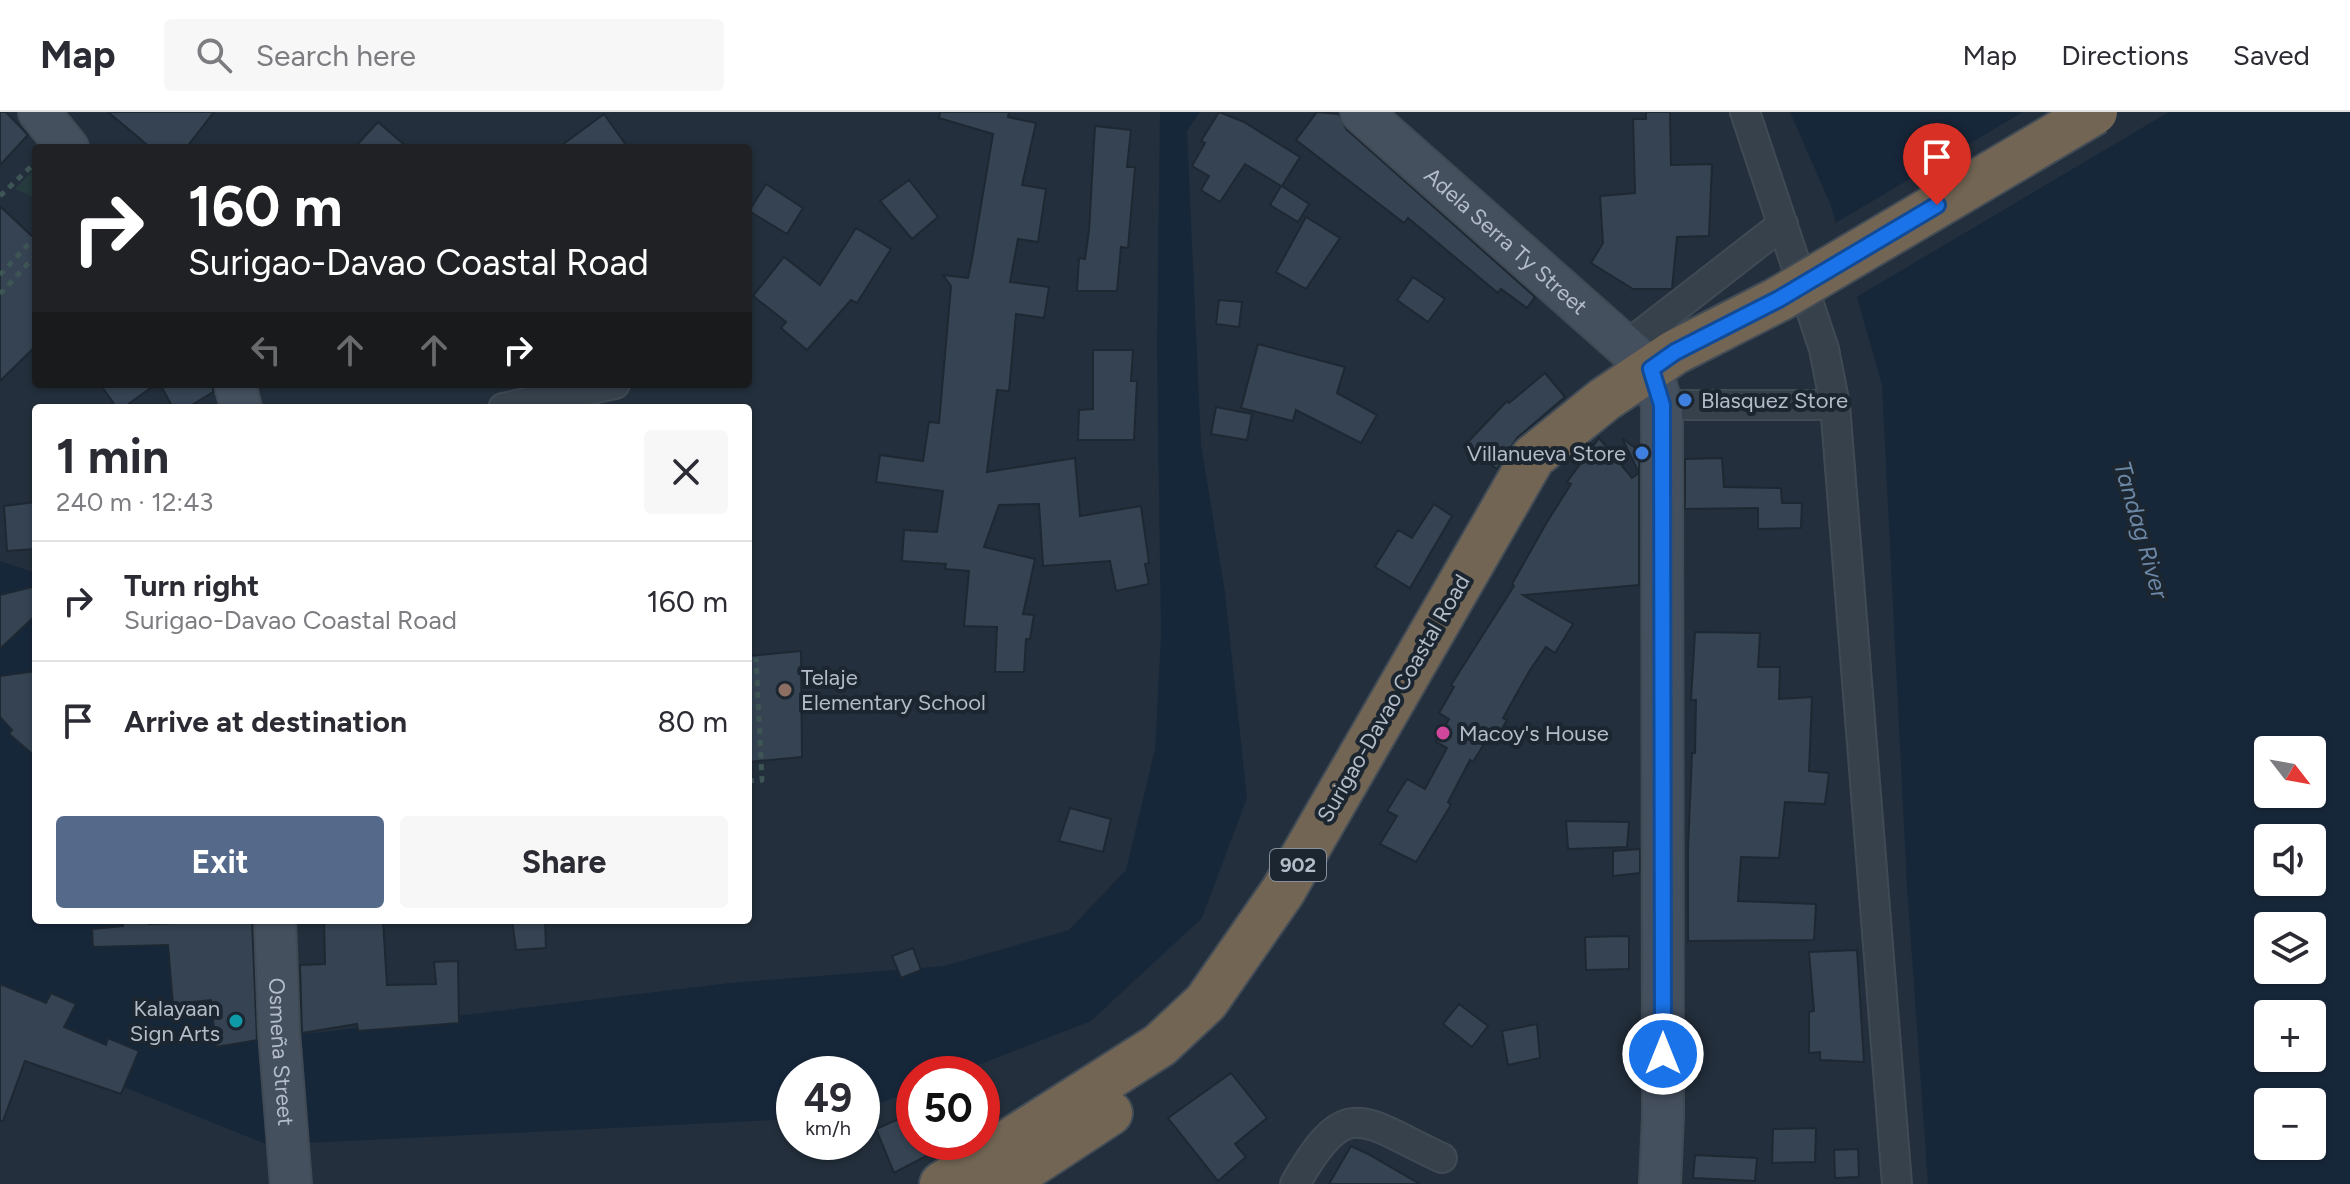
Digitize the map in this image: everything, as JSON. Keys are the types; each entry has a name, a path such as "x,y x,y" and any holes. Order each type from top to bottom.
{"highway":[{"name":"Surigao-Davao Coastal Road","path":"1002,1184 1180,1066 1233,1014 1273,932 1531,501 1542,475 1547,449 1605,399 1675,352 1779,299 2095,112"},
{"name":"Surigao-Davao Coastal Road","path":"942,1184 1160,1045 1273,932"}],"main road":[{"path":"39,112 65,144"},
{"name":"Adela Serra Ty Street","path":"1361,112 1646,374"},
{"path":"1646,374 1663,1116 1660,1184"},
{"name":"Osmeña Street","path":"275,924 289,1169"}],"street":[{"path":"1745,112 1824,349 1835,405 1897,1184"},
{"path":"1646,374 1783,224"},
{"path":"1646,374 1835,405"},
{"path":"522,404 596,388"},
{"path":"1295,1184 1320,1143 1344,1122 1366,1123 1442,1158"}],"path":[{"path":"0,196 32,166"},
{"path":"0,275 32,240"},
{"path":"0,294 32,259"},
{"path":"752,781 762,780 756,658"}],"green space":[{"path":"32,171 32,196 15,189"}],"water":[{"path":"1160,112 1200,112 1187,131 1201,444 1225,593 1247,798 1202,918 1091,1021 1000,1056 896,1056 896,1097 880,1103 880,1056 776,1056 776,1120 268,1145 0,1037 0,561 32,572 32,924 208,924 215,1045 730,983 944,966 1069,930 1126,870 1155,749 1161,637 1157,348"},
{"name":"Tandag River","path":"1790,112 2350,112 2350,1184 1928,1184 1907,887 1882,385 1831,206"}],"pier":[{"path":"2023,112 2169,112 1853,299 1832,225"}],"building":[{"path":"0,112 6,112 28,135 0,165"},
{"path":"108,112 214,112 189,144 146,144"},
{"path":"940,112 1009,112 1008,117 1036,123 1022,185 1046,189 1038,242 1018,239 1010,282 1049,287 1044,318 1016,314 1009,391 997,390 987,472 1075,458 1080,516 1141,506 1149,584 1116,591 1110,561 1043,566 1039,504 999,505 984,547 1035,559 1023,614 1034,615 1030,639 1026,639 1024,672 995,672 997,627 964,626 969,571 945,569 946,564 902,561 904,530 937,532 943,491 876,482 880,455 923,461 929,422 939,423 951,286 943,275 968,278 972,259 993,134 939,118"},
{"path":"1219,112 1244,122 1300,157 1282,186 1309,204 1298,222 1270,205 1281,186 1245,164 1220,202 1201,190 1209,176 1192,166 1205,143 1201,141"},
{"path":"1317,112 1339,114 1346,129 1535,297 1527,308 1501,289 1498,293 1408,218 1404,223 1296,140"},
{"path":"1646,112 1670,112 1671,165 1712,164 1709,236 1677,237 1672,289 1633,289 1591,263 1603,243 1600,196 1635,193 1633,119 1646,119"},
{"path":"604,114 625,144 563,144"},
{"path":"378,122 403,144 358,144"},
{"path":"1095,126 1131,130 1127,167 1135,167 1128,248 1121,247 1117,291 1077,291 1079,258 1085,259 1089,231"},
{"path":"909,180 938,217 912,239 880,201"},
{"path":"766,184 803,208 787,234 752,213 752,206"},
{"path":"0,206 32,236 32,350 0,381"},
{"path":"1306,217 1340,238 1306,289 1276,272"},
{"path":"856,228 891,249 857,303 851,300 807,350 781,328 786,322 753,296 784,257 820,285"},
{"path":"1413,277 1445,299 1428,322 1397,300"},
{"path":"1219,300 1242,302 1239,327 1216,324"},
{"path":"1258,344 1345,367 1337,393 1377,415 1361,443 1296,410 1293,421 1241,408"},
{"path":"1093,350 1133,350 1131,381 1137,381 1134,440 1078,440 1079,410 1093,409"},
{"path":"1545,373 1565,397 1517,438 1497,469 1465,445 1507,401 1509,403"},
{"path":"103,388 150,388 128,404 114,404"},
{"path":"162,388 213,388 213,392 194,404 171,404"},
{"path":"1216,407 1252,414 1247,440 1211,434"},
{"path":"1599,438 1632,478 1639,473 1639,585 1523,595 1573,624 1555,653 1546,647 1530,670 1503,718 1507,720 1494,743 1487,739 1473,762 1470,760 1448,802 1451,805 1416,862 1380,844 1397,816 1387,811 1407,779 1425,789 1447,748 1436,742 1449,719 1439,713 1454,687 1451,685 1514,586 1512,584 1571,484 1567,482"},
{"path":"1622,438 1639,451 1639,473"},
{"path":"1722,458 1724,487 1781,488 1782,503 1802,503 1801,528 1758,529 1758,508 1685,509 1685,459"},
{"path":"32,502 32,549 7,551 4,506"},
{"path":"1434,504 1452,516 1410,588 1375,567 1398,530 1412,538"},
{"path":"32,587 32,619 0,649 0,595"},
{"path":"1695,632 1760,633 1758,667 1780,667 1779,699 1812,697 1809,771 1829,773 1825,804 1785,802 1779,858 1741,857 1738,901 1816,904 1814,940 1688,941 1688,849 1692,753 1695,753 1696,700 1691,700"},
{"path":"801,651 802,757 752,762 752,656"},
{"path":"32,672 32,754 9,734 12,730 0,717 0,676"},
{"path":"1070,808 1111,819 1103,852 1059,841"},
{"path":"1566,821 1629,822 1627,847 1568,849"},
{"path":"1640,849 1640,873 1613,876 1613,851"},
{"path":"252,924 257,1040 216,1047 211,1000 173,1004 168,945 93,947 92,929"},
{"path":"324,924 383,924 387,985 436,984 434,962 458,961 459,1023 358,1031 357,1024 302,1033 300,965 325,964"},
{"path":"513,924 545,924 546,948 516,950"},
{"path":"1629,936 1629,969 1586,970 1585,937"},
{"path":"913,948 921,970 901,978 892,956"},
{"path":"1857,950 1864,1062 1820,1060 1820,1052 1809,1053 1809,1012 1814,1011 1809,952"},
{"path":"0,984 46,1003 51,993 76,1004 64,1027 106,1045 108,1038 139,1051 121,1094 25,1061 3,1121 0,1121"},
{"path":"1459,1004 1488,1026 1472,1047 1443,1024"},
{"path":"1537,1024 1540,1058 1508,1065 1502,1031"},
{"path":"1231,1073 1267,1118 1235,1144 1246,1157 1218,1181 1168,1118"},
{"path":"896,1120 896,1160 919,1160 894,1173 880,1139 880,1127"},
{"path":"1816,1128 1815,1162 1772,1163 1773,1129"},
{"path":"1351,1146 1368,1154 1420,1184 1329,1184"},
{"path":"1858,1149 1859,1177 1835,1178 1834,1150"},
{"path":"1695,1155 1757,1158 1755,1181 1693,1178"}],"place":[{"name":"Blasquez Store","path":"1685,400"},
{"name":"Villanueva Store","path":"1642,453"},
{"name":"Telaje Elementary School","path":"785,690"},
{"name":"Macoy's House","path":"1443,733"},
{"name":"Kalayaan Sign Arts","path":"236,1021"}],"route":[{"path":"1663,1054 1662,405 1651,369 1675,352 1779,299 1937,205"}]}
